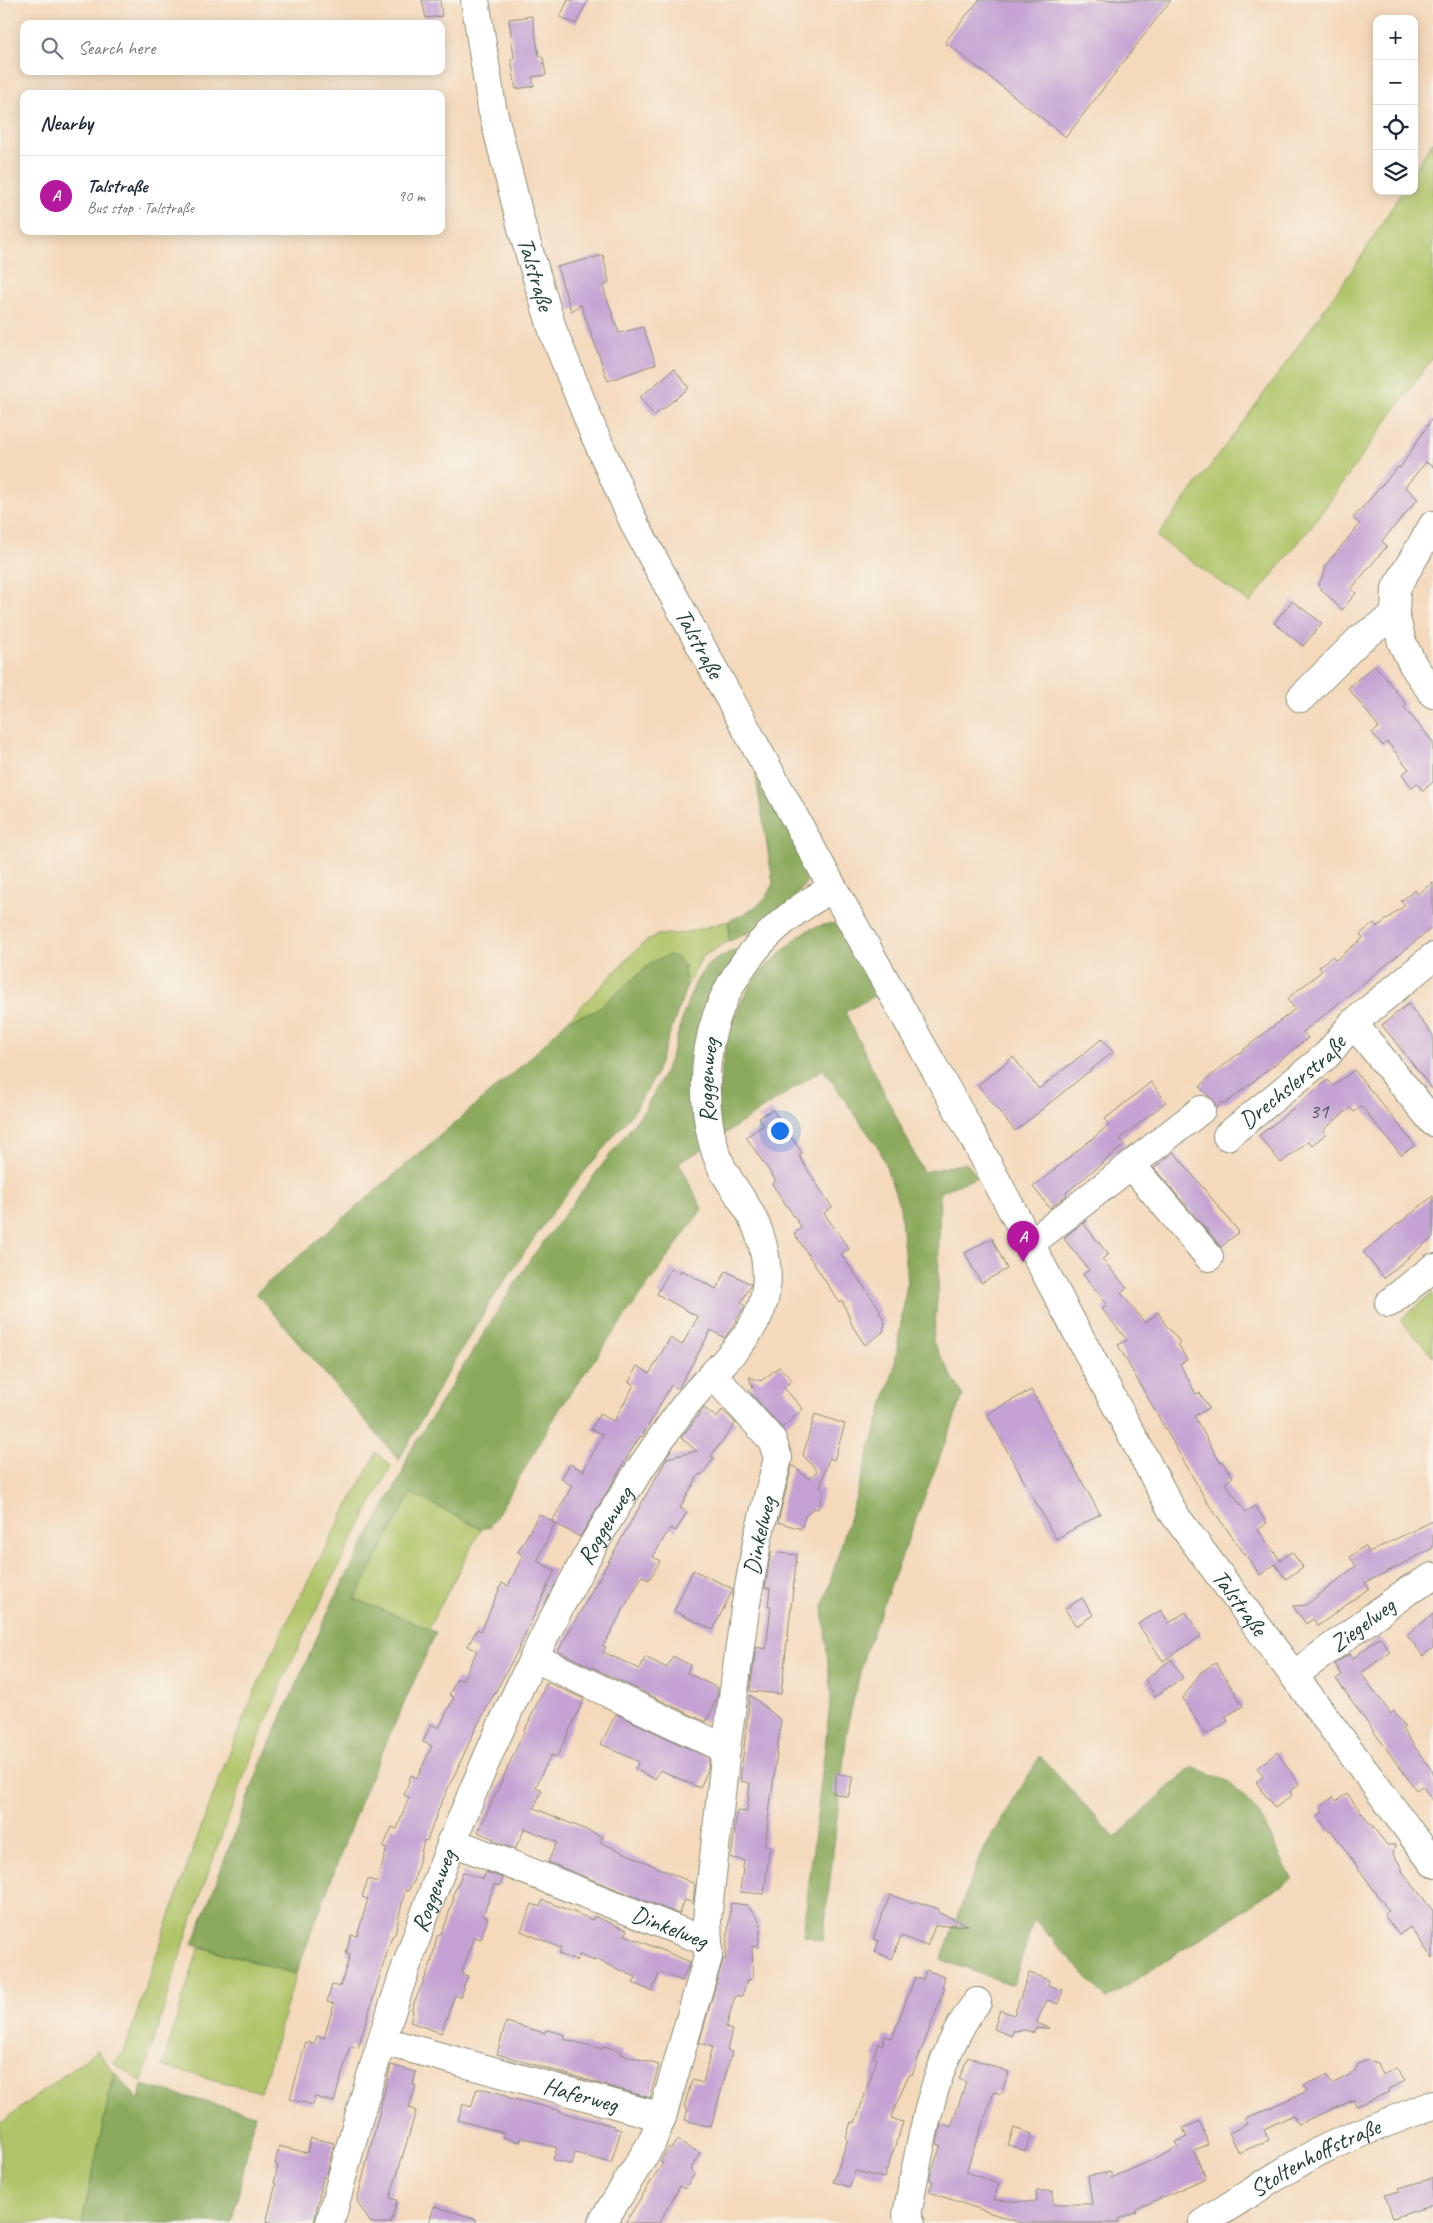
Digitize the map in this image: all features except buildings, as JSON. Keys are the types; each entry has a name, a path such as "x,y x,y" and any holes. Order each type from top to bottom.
{"street":[{"name":"Talstraße","path":"476,0 492,108 522,228 553,331 592,431 636,527 833,888 970,1131 1174,1514 1433,1863"},
{"path":"1433,525 1396,588 1395,615 1402,642 1413,665 1433,694"},
{"path":"1301,698 1360,639 1395,615"},
{"name":"Roggenweg","path":"330,2223 354,2132 415,1938 493,1741 580,1568 628,1486 685,1404 713,1376 751,1328 763,1305 767,1280 764,1250 753,1217 722,1167 708,1126 705,1076 713,1028 725,993 755,948 802,905 833,888"},
{"name":"Drechslerstraße","path":"1227,1136 1327,1055 1353,1023 1433,957"},
{"name":"Drechslerstraße","path":"1353,1023 1433,1122"},
{"path":"1030,1244 1132,1166 1201,1110"},
{"path":"1132,1166 1209,1257"},
{"path":"1389,1303 1433,1268"},
{"name":"Dinkelweg","path":"452,1841 708,1942 707,1920 726,1749 758,1537 778,1458 772,1440 713,1376"},
{"name":"Ziegelweg","path":"1294,1675 1409,1590 1433,1577"},
{"path":"536,1658 726,1749"},
{"path":"602,2223 651,2144 662,2117 708,1957 708,1942"},
{"path":"911,2223 907,2215 924,2126 952,2041 964,2018 977,2002"},
{"name":"Haferweg","path":"383,2041 662,2117"},
{"name":"Stoltenhoffstraße","path":"1204,2223 1267,2182 1320,2151 1391,2120 1433,2105"}],"green space":[{"path":"1433,141 1433,357 1314,523 1250,603 1157,537 1258,402 1358,262 1400,195 1418,195 1418,165"},
{"path":"755,772 806,865 809,878 792,901 775,918 755,930 729,941 729,921 762,901 767,896 773,882"},
{"path":"729,921 729,941 702,957 686,988 684,966 621,989 594,1012 569,1019 642,944 657,935 684,933"},
{"path":"839,923 876,995 845,1012 923,1172 966,1163 978,1177 940,1192 938,1291 933,1342 963,1396 865,1653 848,1722 823,1941 803,1935 831,1696 823,1606 894,1369 907,1284 900,1207 880,1150 823,1069 717,1139 721,1077 728,1037 734,1018 753,981 800,935 813,928"},
{"path":"738,949 714,993 703,1019 694,1055 693,1092 698,1130 703,1149 679,1162 702,1209 562,1405 490,1527 481,1529 411,1493 355,1599 436,1632 362,1797 296,1974 193,1944 259,1768 334,1599 402,1474 409,1453 531,1258 645,1109 660,1082 672,1054 690,994 701,973 715,960"},
{"path":"669,955 678,958 684,966 686,988 655,1076 634,1111 556,1207 495,1295 442,1382 399,1460 256,1293 527,1061 569,1019 594,1012 654,961"},
{"path":"1433,1293 1433,1356 1400,1320"},
{"path":"376,1452 391,1466 299,1646 253,1753 201,1892 142,2082 114,2063 124,2052 220,1776 270,1657"},
{"path":"411,1493 481,1529 428,1629 355,1599"},
{"path":"1040,1756 1115,1838 1192,1766 1229,1782 1258,1812 1292,1879 1106,1999 1034,1919 1013,1985 941,1960 979,1858"},
{"path":"199,1947 296,1974 261,2092 162,2066"},
{"path":"97,2050 114,2072 82,2223 0,2223 0,2124"},
{"path":"114,2072 139,2100 142,2085 255,2115 232,2223 82,2223"}],"place":[{"name":"Talstraße","path":"1023,1262"}]}
